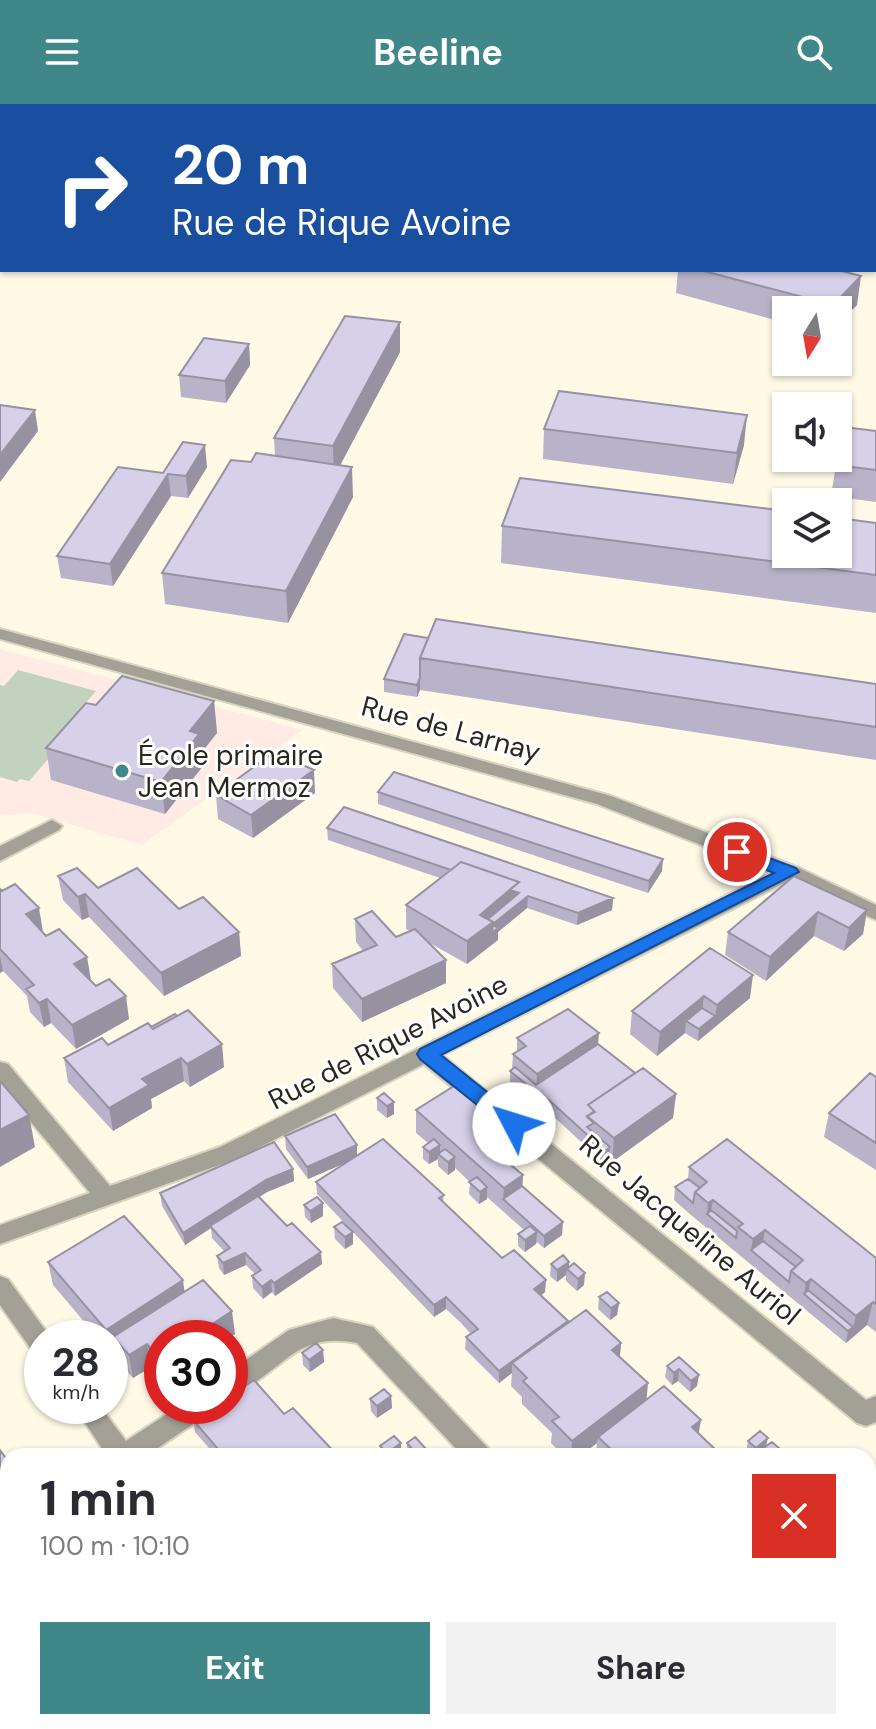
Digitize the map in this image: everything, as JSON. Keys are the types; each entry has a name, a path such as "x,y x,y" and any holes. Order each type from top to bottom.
{"street":[{"name":"Rue de Larnay","path":"0,634 604,800 790,872 876,913"},
{"path":"0,854 52,826"},
{"name":"Rue de Rique Avoine","path":"0,1235 228,1153 790,872"},
{"name":"Rue Jacqueline Auriol","path":"426,1054 866,1415 876,1407"},
{"path":"0,1070 106,1197"},
{"path":"0,1286 24,1320"},
{"path":"248,1372 298,1337 333,1328 364,1334 471,1448"},
{"path":"99,1424 117,1448"},
{"path":"135,1448 172,1424"}],"shaded area":[{"name":"École primaire Jean Mermoz","path":"0,649 302,730 142,845 31,813 0,816"}],"green space":[{"path":"18,670 96,691 82,707 91,710 29,781 20,779 17,782 0,777 0,685 4,686"}],"building":[{"path":"708,272 846,272 861,276 842,296 799,296"},
{"path":"345,316 400,322 333,446 274,438"},
{"path":"204,338 249,344 225,381 179,375"},
{"path":"559,391 747,415 737,453 544,429"},
{"path":"0,405 35,410 0,455"},
{"path":"852,428 876,431 876,470 852,467"},
{"path":"183,442 205,445 186,476 168,474 110,564 57,556 118,467 163,473"},
{"path":"256,453 352,467 286,591 162,573 231,460 251,462"},
{"path":"520,478 772,509 772,561 502,526"},
{"path":"852,520 876,523 876,575 823,568 852,568"},
{"path":"436,619 876,684 876,727 420,658"},
{"path":"404,634 428,638 420,658 417,685 384,679"},
{"path":"122,676 214,701 190,731 199,734 161,782 46,748 86,703 96,705"},
{"path":"274,752 314,770 251,815 216,795"},
{"path":"394,772 663,859 649,881 378,792"},
{"path":"344,807 613,898 578,913 528,896 493,924 488,919 519,893 510,890 519,882 461,862 451,870 327,828"},
{"path":"461,862 519,882 480,915 493,922 467,941 406,905"},
{"path":"77,868 98,888 137,868 179,909 203,897 239,932 161,973 85,894 78,897 58,876"},
{"path":"794,876 867,910 849,928 818,912 770,957 728,932"},
{"path":"15,884 39,908 26,914 46,936 59,929 87,957 74,964 96,986 109,979 126,996 72,1025 47,999 39,1003 26,989 34,985 0,949 0,889 2,891"},
{"path":"372,911 396,937 415,929 446,960 362,999 332,964 377,945 355,919"},
{"path":"710,948 753,975 717,1005 704,996 660,1032 632,1011"},
{"path":"702,1008 715,1016 699,1029 686,1021"},
{"path":"568,1009 599,1033 537,1074 513,1054 526,1046 517,1038"},
{"path":"188,1010 222,1044 187,1064 181,1058 142,1079 149,1085 109,1108 64,1058 102,1038 108,1045 148,1023 153,1029"},
{"path":"175,1014 177,1016 153,1029 151,1027"},
{"path":"598,1044 635,1073 588,1105 594,1111 587,1117 594,1123 587,1127 610,1147 605,1151 540,1092 538,1094 510,1071 515,1067 536,1085"},
{"path":"643,1068 676,1094 614,1138 587,1116 595,1112 588,1105"},
{"path":"870,1073 876,1077 876,1143 829,1113"},
{"path":"0,1081 29,1115 0,1130"},
{"path":"462,1081 501,1115 491,1122 496,1127 488,1133 502,1146 494,1151 523,1175 504,1188 416,1110"},
{"path":"384,1093 394,1102 387,1106 377,1098"},
{"path":"335,1114 357,1145 307,1167 285,1136"},
{"path":"383,1139 444,1195 439,1198 502,1258 514,1250 546,1280 534,1289 568,1321 499,1371 466,1337 478,1329 446,1297 434,1305 316,1182"},
{"path":"434,1139 440,1145 429,1152 423,1147"},
{"path":"727,1139 876,1258 876,1304 873,1302 856,1316 811,1279 806,1283 791,1271 803,1260 765,1230 753,1239 738,1227 743,1224 713,1200 708,1203 695,1192 707,1182 689,1167"},
{"path":"274,1142 293,1169 266,1180 183,1233 160,1193"},
{"path":"445,1149 455,1157 448,1162 438,1154"},
{"path":"477,1177 487,1187 480,1192 469,1182"},
{"path":"688,1179 700,1188 695,1192 693,1203 675,1187"},
{"path":"522,1186 563,1222 544,1236 503,1199"},
{"path":"258,1196 287,1226 292,1223 321,1252 274,1283 271,1280 262,1287 252,1276 261,1270 245,1253 223,1263 217,1256 230,1248 210,1226"},
{"path":"317,1197 323,1203 310,1211 304,1205"},
{"path":"711,1210 737,1231 736,1238 707,1214"},
{"path":"124,1216 183,1280 121,1320 97,1320 48,1262"},
{"path":"342,1222 353,1232 345,1237 334,1227"},
{"path":"530,1226 537,1232 525,1240 518,1234"},
{"path":"763,1241 796,1267 791,1271 789,1282 751,1250"},
{"path":"563,1255 569,1262 557,1270 551,1264"},
{"path":"574,1263 585,1273 578,1279 567,1269"},
{"path":"203,1280 232,1311 218,1320 144,1320 144,1346 129,1355 128,1328"},
{"path":"808,1290 853,1327 848,1331 804,1294"},
{"path":"607,1292 619,1303 611,1308 599,1297"},
{"path":"586,1310 621,1343 612,1350 648,1383 572,1441 552,1421 559,1417 523,1381 527,1378 512,1363"},
{"path":"316,1343 323,1350 309,1360 302,1353"},
{"path":"679,1357 699,1375 691,1381 679,1369 674,1373 667,1366"},
{"path":"254,1380 284,1414 293,1408 330,1448 217,1448 196,1424 248,1424 248,1384"},
{"path":"664,1386 701,1420 692,1427 714,1448 610,1448 598,1437"},
{"path":"384,1389 391,1396 377,1406 370,1399"},
{"path":"760,1431 768,1438 756,1448 748,1441"},
{"path":"394,1436 401,1443 394,1448 380,1446"},
{"path":"415,1437 425,1448 411,1448 407,1443"},
{"path":"772,1442 779,1448 763,1448"}],"place":[{"name":"École primaire Jean Mermoz","path":"122,771"}],"route":[{"path":"514,1124 426,1054 790,872 737,852"}]}
